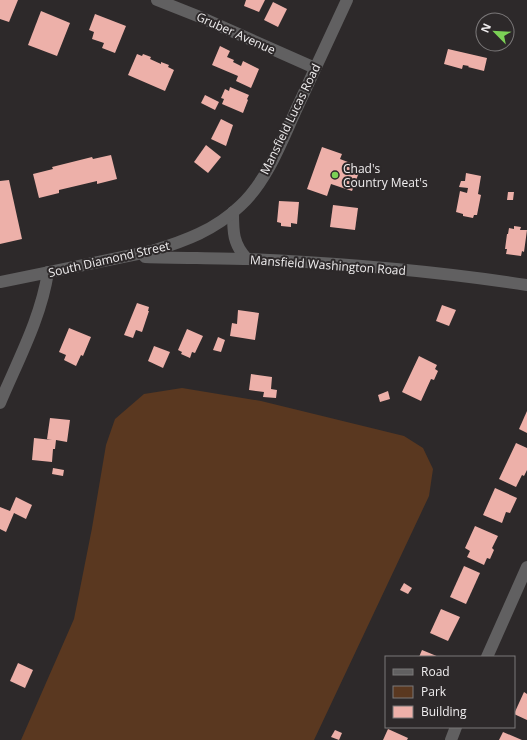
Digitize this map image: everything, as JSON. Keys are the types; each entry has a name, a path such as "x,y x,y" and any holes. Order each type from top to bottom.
{"street":[{"name":"Gruber Avenue","path":"157,0 200,17 315,68"},
{"name":"Mansfield Lucas Road","path":"215,225 233,212 251,194 267,170 348,0"},
{"path":"233,212 235,242 241,253 247,259"},
{"name":"South Diamond Street","path":"0,282 128,256 173,245 201,234 215,225"},
{"name":"Mansfield Washington Road","path":"128,256 247,259 354,266 418,271 527,285"},
{"path":"0,403 39,312 45,292 48,272"},
{"path":"487,656 527,567"},
{"path":"451,740 456,728"}],"green space":[{"path":"182,388 261,401 404,436 423,448 433,469 429,496 314,740 21,740 74,619 92,528 106,445 115,419 144,394"}],"building":[{"path":"0,0 18,0 9,22 0,19"},
{"path":"246,0 265,0 259,12 244,6"},
{"path":"273,2 287,9 278,27 264,20"},
{"path":"41,11 70,23 57,56 28,45"},
{"path":"95,14 126,26 115,53 102,48 104,43 92,39 94,32 89,30"},
{"path":"220,46 230,51 227,57 234,60 233,62 241,66 243,61 259,69 251,88 236,81 238,76 212,65"},
{"path":"448,49 487,58 484,71 468,67 469,66 463,65 462,69 444,64"},
{"path":"137,54 142,56 143,54 151,57 150,59 161,64 161,62 169,65 168,67 174,70 165,91 128,75"},
{"path":"230,87 249,95 243,113 222,104 224,99 221,98 225,89 229,91"},
{"path":"205,95 219,102 215,110 201,103"},
{"path":"221,119 233,125 226,146 211,139"},
{"path":"206,145 221,157 208,173 194,162"},
{"name":"Chad's Country Meat's","path":"322,147 342,154 340,159 361,167 352,191 331,184 327,196 307,189"},
{"path":"111,155 117,179 97,184 97,181 59,190 59,193 39,198 33,174 53,169 52,167 92,157 93,159"},
{"path":"466,173 481,176 478,194 481,195 477,215 474,215 473,218 463,216 463,214 456,212 460,191 467,193 468,188 459,187 461,181 465,181"},
{"path":"9,180 22,239 0,244 0,181"},
{"path":"508,192 514,192 513,200 507,200"},
{"path":"279,201 299,202 297,224 291,223 291,227 281,226 281,223 277,222"},
{"path":"333,205 358,208 355,230 330,227"},
{"path":"514,226 521,227 520,230 527,230 524,252 522,251 521,256 506,254 507,249 505,249 507,234 509,228 514,229"},
{"path":"137,303 149,307 149,311 142,332 136,330 133,338 124,335"},
{"path":"442,305 456,310 449,326 436,321"},
{"path":"238,310 259,313 255,340 230,336 232,323 237,324"},
{"path":"69,328 91,337 83,356 81,355 76,366 64,360 66,355 59,352"},
{"path":"187,329 203,336 195,353 192,352 190,358 181,354 182,352 178,350"},
{"path":"218,337 225,340 221,352 213,350"},
{"path":"154,346 170,352 163,368 148,361"},
{"path":"419,356 437,365 435,369 438,371 434,380 431,379 421,401 402,392"},
{"path":"251,374 272,377 271,389 277,390 276,398 263,397 264,392 249,390"},
{"path":"388,391 390,399 380,402 378,395"},
{"path":"527,411 527,433 519,429"},
{"path":"50,418 70,420 67,442 56,440 55,449 53,449 52,462 32,460 34,438 52,440 47,439"},
{"path":"516,443 527,448 527,470 524,476 522,475 516,487 499,479"},
{"path":"53,468 64,470 63,476 52,474"},
{"path":"495,488 517,498 510,513 506,512 502,523 483,515"},
{"path":"16,497 32,505 26,519 14,513 6,532 0,529 0,507 10,511"},
{"path":"475,526 498,536 492,548 494,550 490,559 487,558 484,565 467,557 470,551 465,548"},
{"path":"464,566 480,573 466,604 450,597"},
{"path":"404,583 412,588 408,594 400,590"},
{"path":"441,609 460,617 448,641 430,633"},
{"path":"422,650 437,656 419,656"},
{"path":"18,663 33,670 25,688 10,681"},
{"path":"524,692 527,694 527,720 515,714"},
{"path":"388,729 408,738 407,740 383,740"},
{"path":"335,730 342,733 339,740 331,737"},
{"path":"503,732 522,740 499,740"}],"place":[{"name":"Chad's Country Meat's","path":"335,175"}]}
